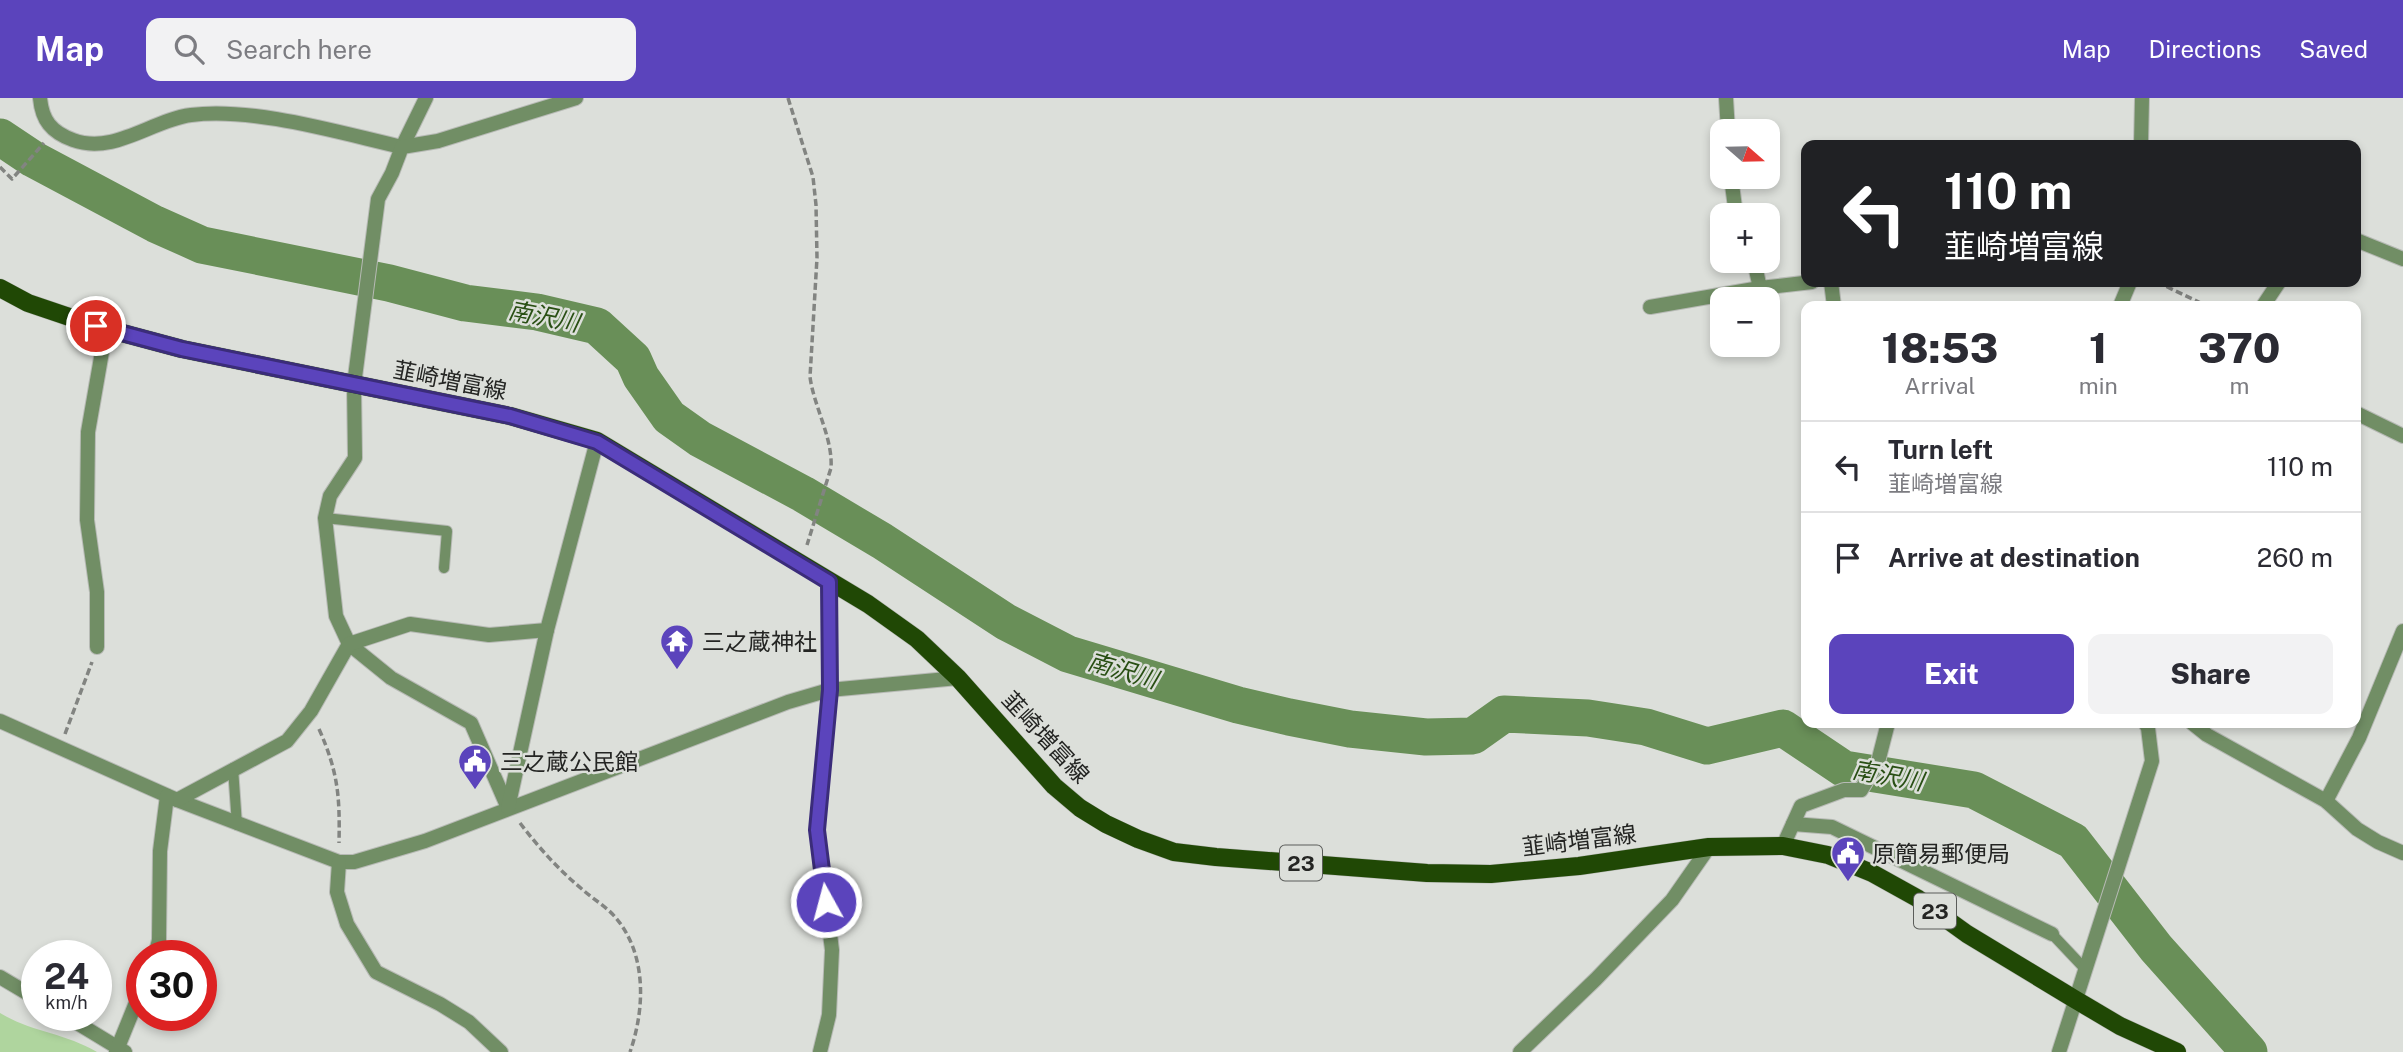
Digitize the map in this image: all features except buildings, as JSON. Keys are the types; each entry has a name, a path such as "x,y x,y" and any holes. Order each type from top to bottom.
{"main road":[{"name":"韮崎増富線","path":"0,288 28,303 106,329 182,349 510,416 597,442 868,604 917,639 958,678 1054,786 1080,808 1116,829 1174,852 1427,873 1491,874 1579,866 1709,847 1783,846 1828,855 1872,873 1917,898 1967,934 2120,1026 2177,1052"}],"street":[{"path":"40,98 41,117 55,131 74,141 93,143 121,139 190,115 224,114 289,122 402,147 438,141 576,98"},
{"path":"426,98 378,199 354,385 355,458 330,496 325,518 336,616 349,644 391,678 471,723 508,808"},
{"path":"1726,98 1727,119"},
{"path":"2141,140 2142,98"},
{"path":"2361,242 2403,259"},
{"path":"1769,287 1801,283"},
{"path":"1650,307 1710,297"},
{"path":"97,647 97,592 87,520 89,432 106,329"},
{"path":"2361,415 2403,436"},
{"path":"508,808 547,629 597,442"},
{"path":"820,1052 830,1015 832,950 817,830 830,690 829,582"},
{"path":"172,798 287,741 311,711 349,644 410,624 489,635 547,629"},
{"path":"2326,801 2359,738 2403,631"},
{"path":"0,721 237,825 339,862 354,862 425,841 788,702 830,690 958,678"},
{"path":"1783,846 1801,806 1844,790 1861,790 1878,762 1887,728"},
{"path":"2059,1052 2152,761 2148,728"},
{"path":"2198,728 2326,801 2357,829 2403,853"},
{"path":"159,940 160,851 172,798"},
{"path":"1793,824 1832,827 2052,934"},
{"path":"1520,1052 1588,987 1672,900 1709,847"},
{"path":"339,862 337,892 347,923 376,972 440,1004 469,1022 501,1052"},
{"path":"0,977 21,989"},
{"path":"89,1031 119,1050 126,1031"}],"lane":[{"path":"325,518 447,531 444,568"},
{"path":"233,768 237,825"},
{"path":"2052,934 2086,970"}],"path":[{"path":"788,98 813,177 817,282 810,376 812,394 832,457 831,468 801,564"},
{"path":"0,167 12,179 55,131"},
{"path":"2167,287 2197,301"},
{"path":"60,748 87,681 97,647"},
{"path":"311,711 331,757 340,797 339,862"},
{"path":"508,808 542,853 616,918 632,946 640,972 641,1000 638,1028 630,1052"}],"green space":[{"path":"0,1013 21,1023 21,1031 44,1031 97,1052 0,1052"}],"waterway":[{"name":"南沢川","path":"0,137 33,159 155,224 202,245 389,283 465,303 537,312 597,326 633,359 641,377 669,417 700,439 803,494 882,541 1006,622 1068,654 1238,705 1289,717 1350,729 1426,737 1473,736 1504,714 1588,718 1646,727 1707,746 1783,728 1844,769 1974,790 2073,841 2156,948 2249,1052"}],"place":[{"name":"三之蔵神社","path":"677,671"},
{"name":"三之蔵公民館","path":"475,791"},
{"name":"原簡易郵便局","path":"1848,883"}],"route":[{"path":"96,326 182,349 510,416 597,442 829,582 830,690 817,830 826,902"}]}
